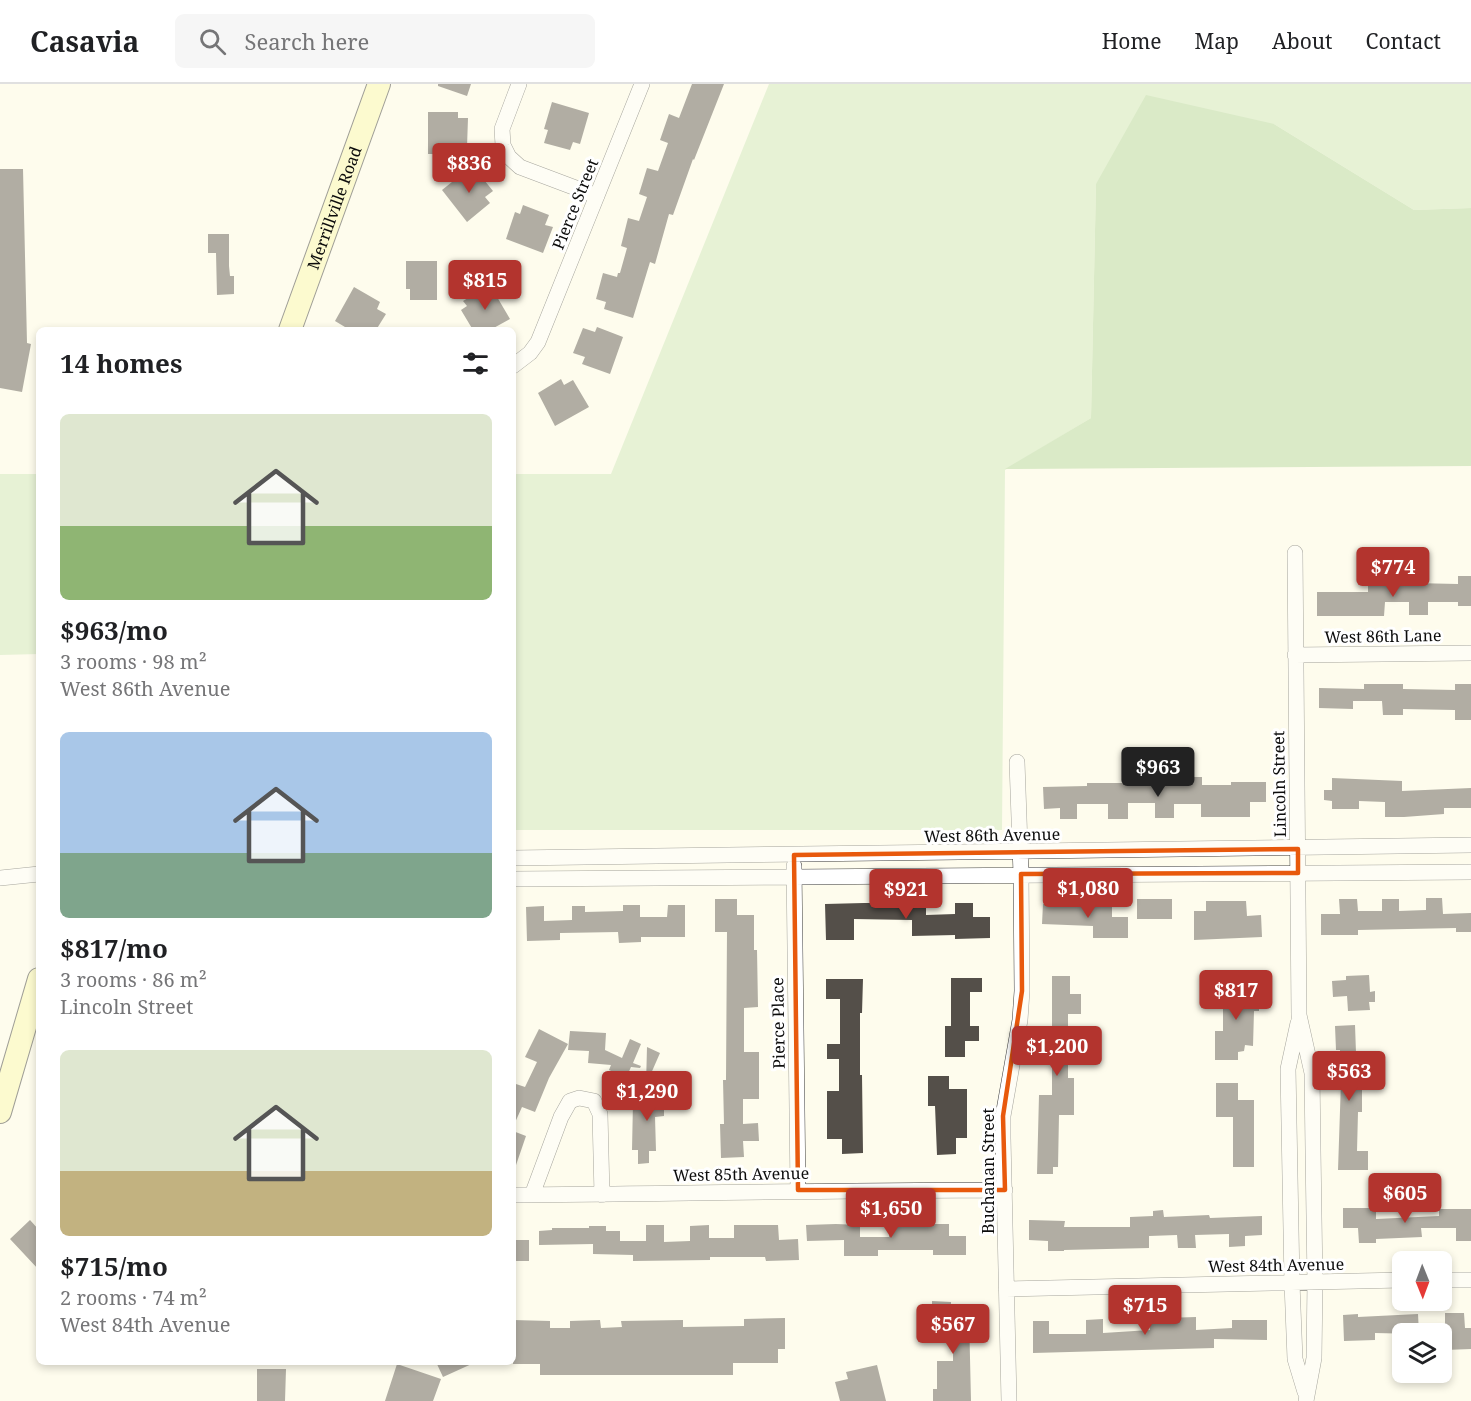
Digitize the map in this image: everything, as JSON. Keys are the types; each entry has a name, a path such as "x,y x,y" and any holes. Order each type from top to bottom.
{"street":[{"name":"Merrillville Road","path":"291,327 379,84"},
{"path":"519,84 502,129 503,145 509,157 520,166 597,196"},
{"name":"Pierce Street","path":"516,364 530,353 538,342 642,84"},
{"name":"Lincoln Street","path":"1295,553 1299,1015 1288,1068 1295,1359 1306,1398"},
{"name":"West 86th Lane","path":"1295,655 1471,653"},
{"name":"Buchanan Street","path":"1009,1401 1003,1116 1020,1020 1022,991 1017,762"},
{"name":"West 86th Avenue","path":"516,858 1471,845"},
{"name":"Pierce Place","path":"794,855 798,1190"},
{"path":"516,879 1471,872"},
{"path":"0,878 36,874"},
{"path":"0,1112 36,990"},
{"name":"Lincoln Street","path":"1299,1015 1312,1073 1316,1282 1314,1358 1306,1398"},
{"path":"532,1195 561,1117 570,1101 579,1098 594,1101 600,1114 602,1195"},
{"name":"West 85th Avenue","path":"516,1195 798,1190 1005,1190"},
{"name":"West 84th Avenue","path":"1006,1289 1392,1280"},
{"path":"1452,1280 1471,1280"}],"highlighted area":[{"path":"1298,849 1298,873 1021,874 1022,991 1003,1116 1005,1190 798,1190 794,855"}],"green space":[{"path":"769,84 1471,84 1471,208 1414,210 1274,124 1096,184 1091,418 1005,470 1002,830 516,830 516,474 611,474"},
{"path":"1146,95 1274,124 1414,210 1471,208 1471,466 1005,469 1091,418 1096,184"},
{"path":"0,474 36,474 36,654 0,655"}],"building":[{"path":"438,84 471,84 467,96 438,86"},
{"path":"692,84 724,84 673,215 669,214 655,264 650,262 633,318 604,309 606,302 596,299 603,273 617,277 620,273 627,248 621,246 628,218 639,221 647,197 639,194 647,168 658,171 668,143 660,140 669,114 679,118"},
{"path":"552,102 589,113 580,144 573,142 570,150 544,143 548,130 544,129"},
{"path":"428,112 458,112 458,118 468,118 467,147 457,147 457,154 428,154"},
{"path":"0,169 23,169 27,343 31,344 22,392 0,388"},
{"path":"467,170 467,177 476,170 493,191 485,197 490,203 467,222 442,190"},
{"path":"523,205 549,215 545,225 553,227 543,253 506,239 515,212 520,214"},
{"path":"208,234 229,234 229,266 230,276 234,276 234,294 217,295 216,253 208,253"},
{"path":"406,261 437,261 437,300 410,300 410,289 406,289"},
{"path":"490,285 510,319 495,327 471,327 461,310 467,306 463,301"},
{"path":"354,287 380,302 377,309 386,314 378,327 345,327 335,321"},
{"path":"597,327 623,337 610,374 582,364 585,357 573,353 583,328 595,332"},
{"path":"561,379 564,385 573,380 589,407 555,426 538,393"},
{"path":"1458,576 1471,576 1471,606 1458,606 1458,602 1428,602 1428,615 1409,615 1409,602 1385,602 1384,616 1317,616 1317,592 1368,592 1368,582 1458,584"},
{"path":"1364,684 1403,684 1403,689 1455,690 1455,684 1471,684 1471,720 1455,720 1455,710 1403,709 1403,715 1383,715 1382,701 1353,701 1353,709 1319,708 1319,688 1364,689"},
{"path":"1185,777 1202,777 1202,785 1266,782 1266,802 1250,802 1250,817 1201,817 1201,804 1174,804 1174,818 1155,818 1155,803 1128,803 1128,819 1108,819 1108,804 1077,804 1077,819 1060,819 1060,808 1044,809 1043,787 1087,786 1087,783 1185,783"},
{"path":"1332,778 1402,781 1402,791 1471,788 1471,808 1444,808 1444,814 1404,817 1385,817 1385,802 1359,801 1359,809 1332,809 1332,801 1324,800 1324,790 1332,790"},
{"path":"1426,898 1442,898 1443,914 1471,913 1471,932 1456,932 1456,928 1358,930 1358,935 1321,935 1321,914 1340,914 1339,899 1357,899 1358,911 1382,911 1382,899 1399,899 1399,911 1426,910"},
{"path":"715,899 737,899 737,915 754,915 758,1007 744,1008 744,1052 759,1052 759,1099 743,1099 743,1124 758,1123 759,1141 743,1141 744,1157 721,1158 720,1124 724,1124 723,1080 726,1080 727,932 715,932"},
{"path":"1137,899 1172,899 1172,919 1137,919"},
{"path":"1206,901 1246,901 1247,916 1261,915 1262,937 1194,940 1194,911 1206,911"},
{"path":"1093,902 1112,902 1112,917 1128,917 1128,938 1093,938 1093,926 1042,924 1043,904 1093,906"},
{"path":"926,903 926,915 955,914 955,903 973,903 973,917 990,917 990,938 955,939 955,935 912,936 912,920 854,919 854,940 826,940 825,904"},
{"path":"623,905 640,905 640,917 667,917 668,905 685,905 685,937 641,937 641,942 619,943 618,932 560,933 560,940 527,941 526,907 544,906 544,921 572,920 572,906 585,906 585,912 623,911"},
{"path":"1369,975 1370,992 1375,991 1375,1002 1369,1002 1370,1010 1348,1011 1347,996 1333,997 1332,981 1346,980 1346,976"},
{"path":"1052,976 1070,976 1070,994 1081,994 1081,1014 1068,1014 1068,1078 1074,1078 1074,1115 1059,1115 1058,1167 1053,1167 1053,1174 1037,1174 1039,1095 1052,1095"},
{"path":"951,978 982,978 982,992 970,992 970,1026 979,1026 979,1041 965,1041 965,1057 945,1057 945,1026 951,1026"},
{"path":"826,979 863,979 862,1013 860,1013 860,1075 862,1075 863,1153 842,1154 842,1139 827,1139 827,1091 839,1091 839,1059 827,1059 827,1044 840,1044 840,999 826,999"},
{"path":"1223,979 1244,979 1244,994 1259,994 1259,1011 1254,1011 1253,1046 1245,1045 1244,1051 1238,1052 1238,1060 1215,1060 1215,1031 1223,1031"},
{"path":"1355,1025 1357,1081 1362,1081 1362,1112 1358,1112 1357,1151 1368,1151 1368,1170 1338,1170 1341,1081 1340,1050 1336,1050 1335,1026"},
{"path":"539,1029 568,1044 549,1078 535,1112 522,1107 516,1120 516,1084 525,1087 537,1062 525,1057"},
{"path":"570,1031 606,1033 605,1050 622,1058 630,1039 641,1044 633,1063 641,1066 640,1068 631,1067 626,1078 609,1070 611,1065 588,1063 589,1051 568,1050"},
{"path":"647,1047 660,1053 646,1085"},
{"path":"928,1076 949,1076 949,1089 967,1089 967,1138 956,1138 956,1154 937,1155 935,1106 928,1106"},
{"path":"1216,1083 1238,1083 1238,1100 1254,1100 1254,1167 1233,1167 1233,1117 1216,1117"},
{"path":"646,1086 664,1086 664,1116 655,1117 656,1151 649,1151 649,1163 638,1164 638,1150 632,1150 633,1102 646,1102"},
{"path":"516,1132 526,1136 516,1165"},
{"path":"1343,1208 1376,1208 1376,1219 1439,1216 1439,1209 1471,1209 1471,1241 1456,1241 1456,1228 1421,1228 1422,1237 1376,1239 1376,1243 1359,1243 1358,1228 1343,1228"},
{"path":"1163,1210 1164,1217 1262,1216 1262,1235 1245,1236 1245,1246 1229,1247 1229,1234 1195,1235 1196,1248 1178,1248 1177,1235 1149,1236 1149,1248 1064,1251 1048,1251 1048,1241 1029,1240 1029,1220 1065,1221 1064,1227 1130,1227 1130,1217 1153,1216 1153,1211"},
{"path":"30,1220 36,1227 36,1267 10,1239"},
{"path":"889,1224 949,1224 949,1236 966,1236 966,1255 933,1255 933,1250 878,1250 878,1256 844,1256 844,1240 807,1241 806,1225 860,1225 860,1237 889,1237"},
{"path":"646,1225 664,1225 664,1242 690,1241 690,1226 709,1225 709,1238 734,1238 734,1225 778,1225 779,1240 798,1239 799,1260 766,1261 765,1257 710,1257 710,1260 633,1261 633,1255 593,1254 593,1244 539,1245 539,1231 552,1230 552,1228 589,1228 589,1226 606,1226 606,1231 620,1231 620,1241 646,1241"},
{"path":"516,1240 529,1240 529,1261 516,1261"},
{"path":"932,1301 951,1302 951,1315 969,1315 971,1401 933,1401 933,1389 937,1389 937,1361 953,1361 953,1332 932,1332"},
{"path":"1445,1313 1464,1313 1465,1328 1471,1328 1471,1349 1452,1350 1452,1323 1445,1323"},
{"path":"1358,1314 1358,1317 1418,1314 1418,1323 1392,1323 1392,1333 1375,1333 1375,1340 1344,1341 1343,1315"},
{"path":"1196,1317 1196,1330 1232,1328 1232,1320 1267,1320 1267,1340 1214,1339 1214,1348 1033,1353 1033,1321 1049,1321 1049,1334 1086,1334 1086,1320 1103,1319 1103,1333 1150,1330 1149,1318"},
{"path":"785,1318 785,1349 778,1349 778,1363 733,1363 733,1375 540,1375 540,1364 516,1364 516,1320 550,1321 550,1328 570,1328 570,1321 600,1320 601,1328 622,1327 621,1321 683,1320 683,1327 744,1326 744,1319"},
{"path":"397,1365 441,1379 433,1401 385,1401"},
{"path":"437,1365 469,1365 443,1377"},
{"path":"877,1365 886,1401 840,1401 835,1382 848,1379 846,1372"},
{"path":"257,1369 286,1369 285,1401 257,1401"}]}
